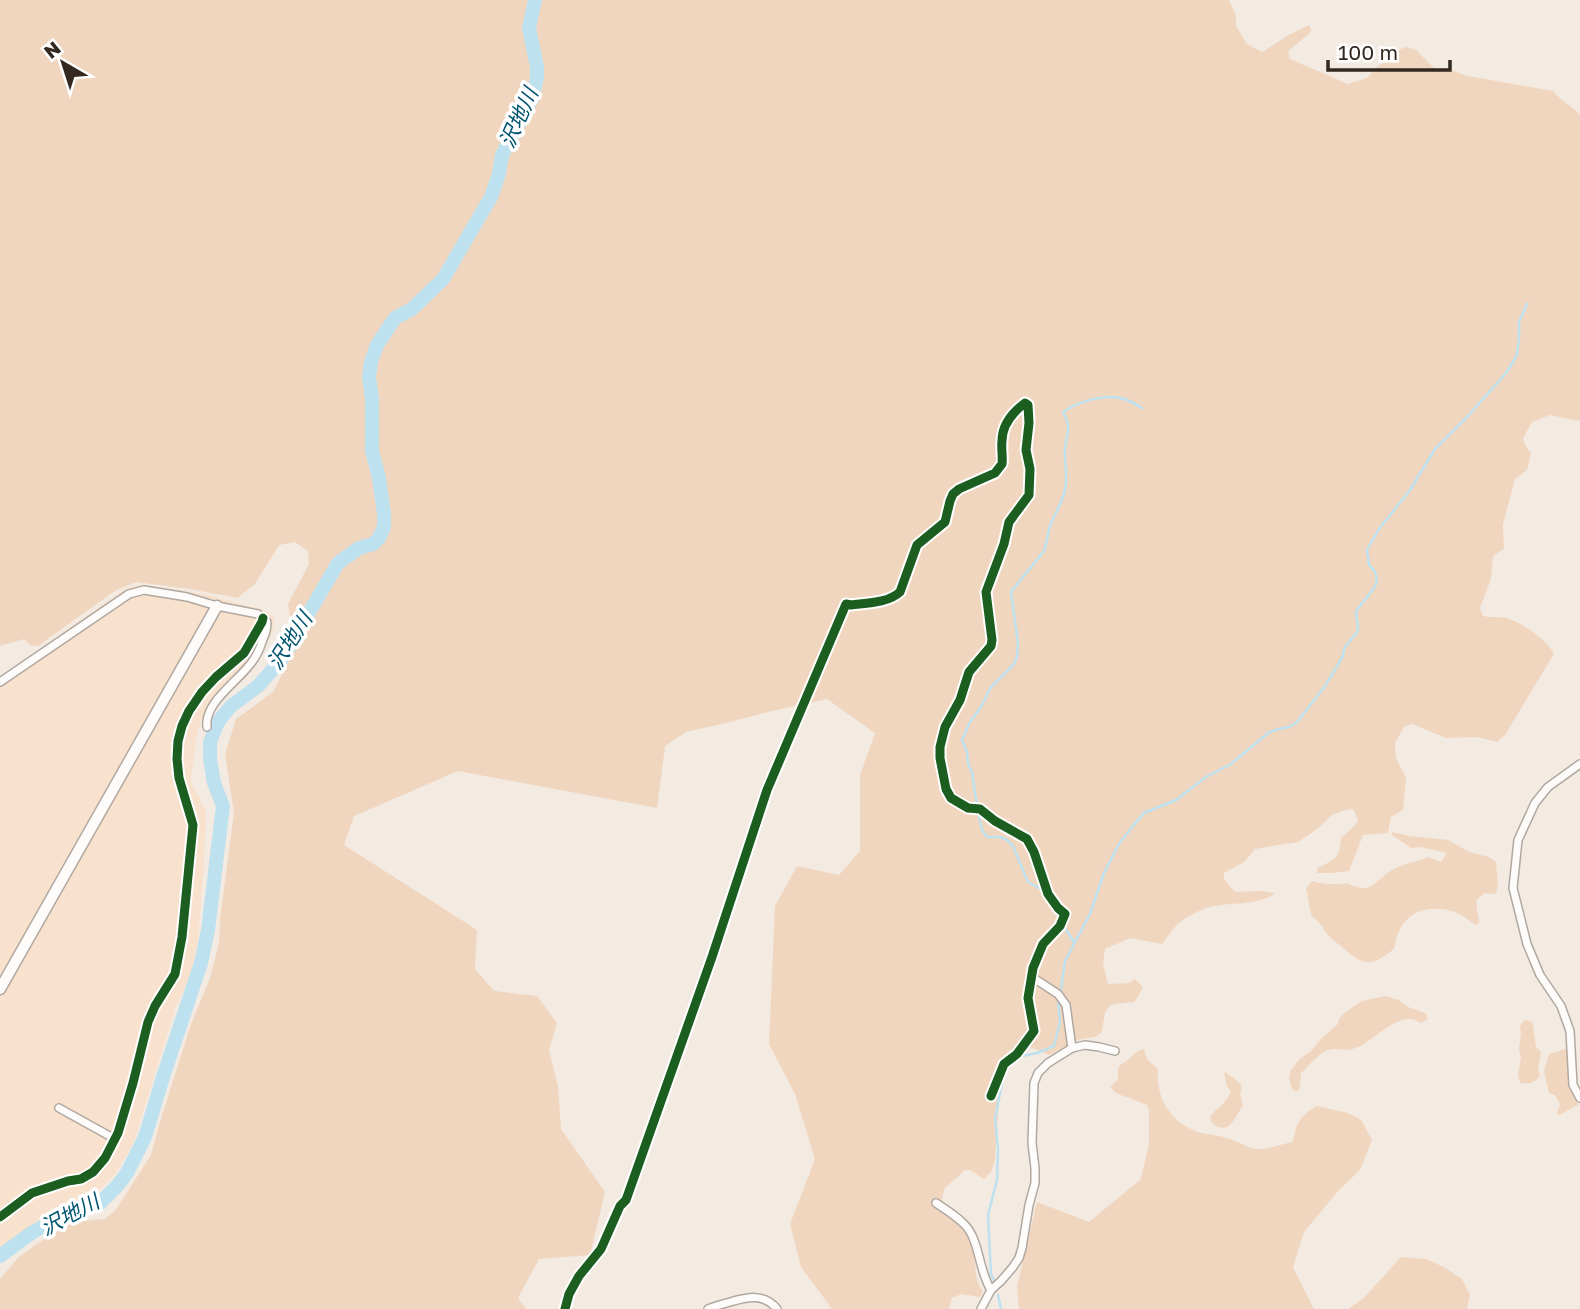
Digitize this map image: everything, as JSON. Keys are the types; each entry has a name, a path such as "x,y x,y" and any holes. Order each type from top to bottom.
{"street":[{"path":"565,1309 569,1294 579,1276 601,1249 620,1206 626,1200 712,957 767,790 846,604 886,599 900,592 917,545 945,522 953,494 999,469 1003,460 1001,442 1005,425 1025,403 1030,416 1026,450 1030,469 1029,495 1009,522 1004,544 986,592 991,646 969,672 956,708 945,727 940,747 946,789 951,798 968,808 980,809 1030,842 1048,894 1065,914 1060,926 1043,944 1032,977 1028,998 1034,1031 1017,1054 1004,1064 991,1096"},
{"path":"0,682 129,594 144,590 258,614 267,622 267,628 255,659 211,709 207,727"},
{"path":"0,989 217,606"},
{"path":"0,1217 32,1193 81,1179 93,1172 116,1139 149,1022 155,1006 175,974 182,937 193,825 179,778 178,741 182,726 202,692 244,653 263,618"},
{"path":"1580,764 1548,787 1535,803 1518,840 1513,888 1527,944 1540,975 1561,1006 1570,1031 1573,1085 1580,1098"},
{"path":"1032,977 1058,993 1066,1005 1072,1048"},
{"path":"981,1309 991,1290 1013,1267 1022,1248 1035,1183 1032,1143 1034,1083 1038,1073 1048,1063 1072,1048 1086,1045 1115,1051"},
{"path":"59,1108 116,1139"},
{"path":"936,1203 965,1224 970,1231 983,1277 991,1290"},
{"path":"708,1309 753,1296 763,1298 777,1309"}],"shaded area":[{"path":"0,0 1229,0 1236,16 1236,26 1247,44 1262,52 1309,25 1310,33 1288,51 1290,59 1348,84 1367,78 1376,68 1407,47 1416,50 1434,68 1553,91 1580,115 1580,419 1578,421 1550,415 1532,422 1523,438 1531,453 1527,470 1515,479 1503,524 1504,549 1493,556 1491,579 1480,608 1483,616 1506,618 1526,627 1540,637 1554,654 1505,735 1497,742 1477,737 1446,738 1412,724 1404,727 1395,743 1396,758 1406,778 1403,810 1391,817 1388,833 1363,835 1349,871 1317,873 1317,868 1338,854 1341,838 1358,821 1354,810 1332,815 1298,842 1255,849 1244,862 1224,873 1224,879 1235,892 1275,893 1261,900 1217,905 1196,912 1179,923 1162,944 1130,938 1105,949 1103,964 1108,984 1129,983 1135,979 1143,987 1134,1002 1109,1007 1102,1032 1095,1037 1080,1039 1049,1055 1021,1045 997,1066 1000,1084 995,1160 991,1172 984,1179 970,1170 965,1170 945,1188 942,1198 946,1216 963,1230 970,1242 978,1282 983,1291 980,1297 961,1294 952,1298 949,1309 832,1309 801,1267 790,1224 815,1159 795,1094 769,1044 775,906 797,866 839,875 860,851 860,775 875,733 827,699 686,732 665,746 657,808 458,771 354,816 344,845 477,930 475,969 494,991 537,996 557,1023 549,1050 558,1087 561,1129 605,1192 590,1255 539,1259 518,1298 526,1309 0,1309 0,1279 18,1258 73,1222 104,1219 115,1211 151,1155 191,1024 210,978 219,943 234,813 225,754 236,719 273,692 295,648 288,604 309,564 308,551 295,542 279,545 255,584 237,598 136,582 116,590 38,646 31,646 24,639 0,646"},
{"path":"139,585 204,594 265,610 275,618 272,633 258,660 224,688 206,710 197,733 191,781 206,812 198,940 191,976 176,1006 133,1144 115,1174 97,1192 31,1227 0,1248 0,677 125,589"},
{"path":"1392,832 1448,840 1469,852 1489,857 1496,862 1496,894 1485,893 1477,899 1479,923 1476,925 1455,912 1441,909 1421,911 1406,920 1394,949 1380,959 1363,961 1351,955 1331,938 1312,917 1306,888 1312,881 1369,887 1400,866 1427,857 1441,862 1447,853 1421,847 1411,848 1392,835"},
{"path":"1385,996 1425,1013 1428,1019 1421,1023 1411,1019 1403,1020 1359,1047 1326,1051 1301,1073 1297,1092 1292,1089 1289,1078 1291,1070 1338,1024 1344,1013 1362,1001"},
{"path":"1525,1020 1533,1024 1536,1047 1541,1052 1538,1069 1540,1076 1533,1082 1520,1083 1520,1026"},
{"path":"1144,1049 1147,1059 1158,1069 1159,1089 1167,1108 1180,1122 1198,1132 1261,1149 1293,1142 1300,1121 1317,1106 1348,1113 1362,1121 1372,1140 1360,1170 1339,1190 1304,1232 1293,1267 1314,1309 1019,1309 1017,1287 1037,1202 1089,1222 1141,1179 1149,1143 1147,1105 1116,1093 1110,1087 1118,1080 1118,1068 1121,1064"},
{"path":"1565,1049 1569,1077 1578,1105 1559,1115 1557,1113 1560,1104 1555,1095 1549,1093 1544,1071 1549,1054"},
{"path":"1225,1072 1240,1083 1243,1106 1230,1125 1223,1128 1213,1124 1210,1118 1231,1092 1227,1086"},
{"path":"1401,1257 1427,1259 1462,1279 1470,1295 1467,1309 1348,1309 1363,1299"}],"waterway":[{"name":"沢地川","path":"0,1256 33,1232 63,1215 99,1204 127,1173 145,1137 201,963 208,930 223,806 214,783 210,742 218,722 230,707 258,686 282,659 338,563 359,548 373,544 384,527 379,478 372,451 372,399 369,377 371,362 377,345 395,318 412,309 443,279 491,197 502,155 533,97 537,67 529,28 535,0"},
{"path":"1061,990 1065,961 1090,914 1104,873 1119,844 1144,813 1176,800 1206,777 1231,764 1268,733 1297,722 1325,686 1342,658 1345,647 1357,632 1356,612 1376,583 1377,578 1369,565 1367,550 1379,529 1410,490 1435,449 1507,372 1517,355 1519,322 1527,304"},
{"path":"977,806 972,772 962,740 991,687 1014,664 1017,657 1018,643 1011,592 1044,551 1049,529 1064,495 1068,428 1063,412 1077,404 1103,397 1119,398 1142,408"},
{"path":"978,812 982,830 987,837 1000,837 1013,846 1028,882 1041,889 1051,906"},
{"path":"1064,927 1074,942"},
{"path":"994,1281 991,1274 988,1215 997,1180 995,1119 1003,1078 1014,1061 1054,1046 1060,1022 1058,999"},
{"path":"998,1295 1001,1309"}],"cycle path":[{"path":"565,1309 569,1294 579,1276 601,1249 620,1206 626,1200 712,957 767,790 846,604 877,602 900,592 917,545 945,522 953,494 995,473 1002,464 1002,435 1006,424 1025,403 1028,405 1029,423 1026,450 1030,469 1029,495 1009,522 1004,544 986,592 991,646 969,672 960,700 945,727 940,747 946,789 951,798 968,808 980,809 1027,839 1048,894 1065,914 1060,926 1043,944 1033,968 1028,998 1034,1031 1017,1054 1004,1064 991,1096"},
{"path":"0,1217 32,1193 81,1179 93,1172 105,1158 118,1133 148,1022 175,974 182,937 193,825 179,778 178,741 182,726 202,692 244,653 263,618"}]}
